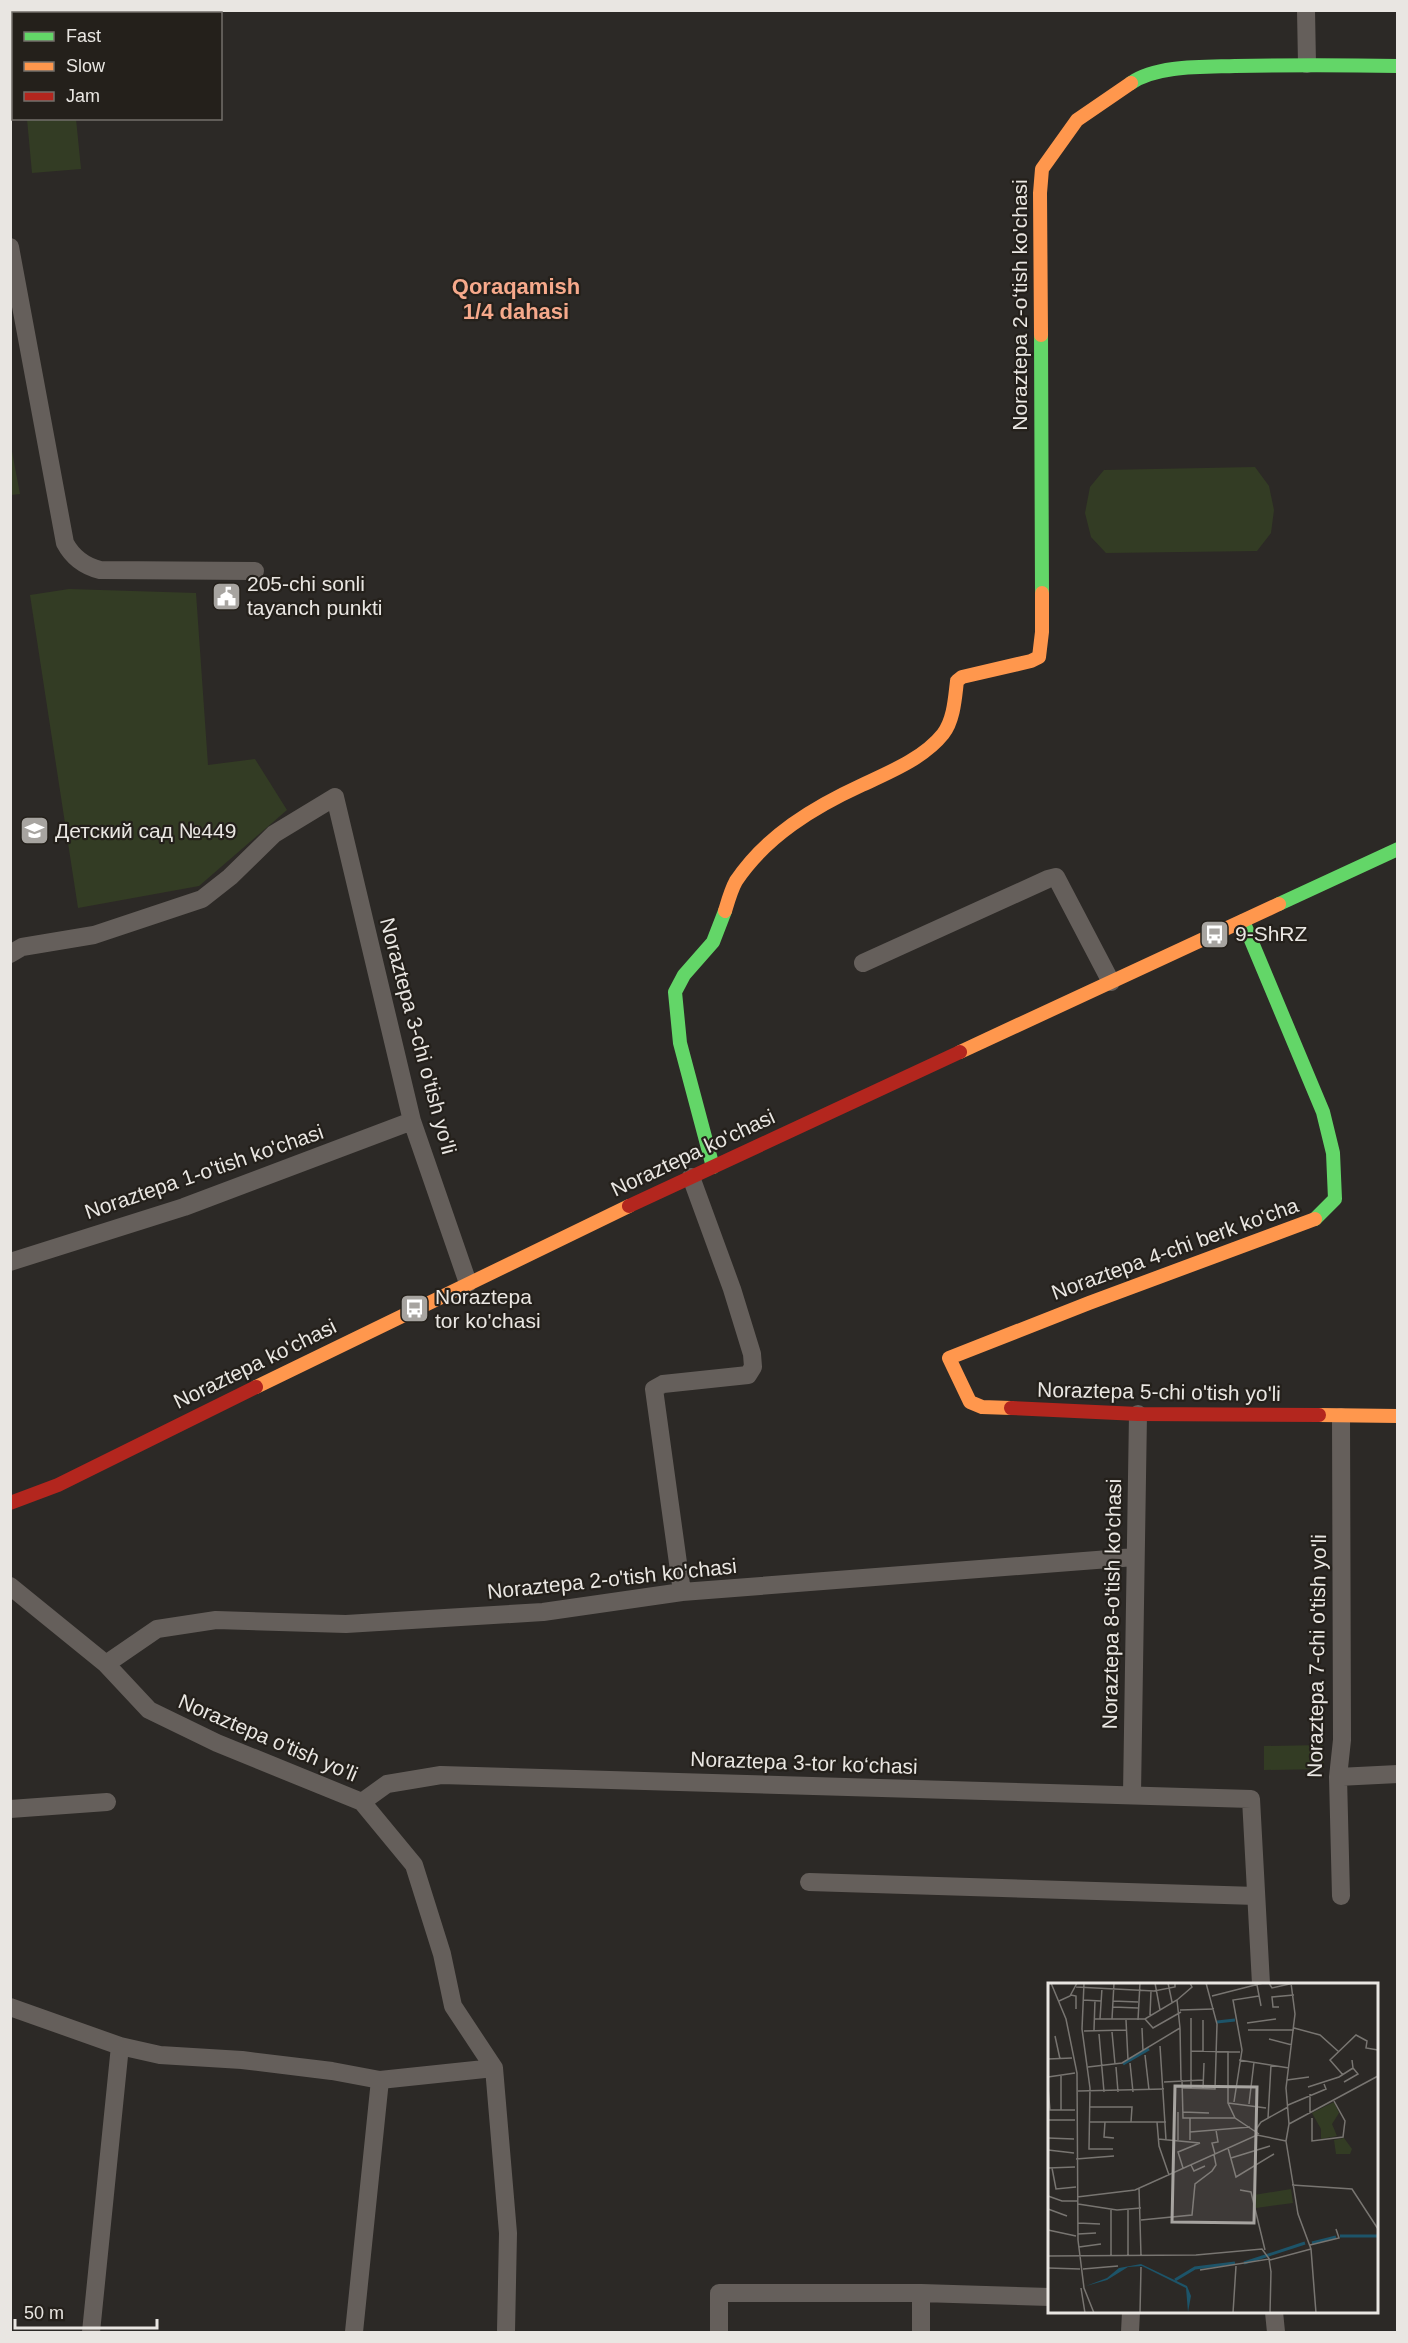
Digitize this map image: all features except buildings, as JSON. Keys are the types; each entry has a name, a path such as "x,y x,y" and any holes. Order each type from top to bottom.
{"street":[{"path":"1306,10 1307,64"},
{"name":"Noraztepa 2-oʻtish ko'chasi","path":"713,1167 680,1042 675,992 684,975 713,942 735,883 777,835 833,798 892,771 931,746 945,732 953,710 957,681 963,677 1031,661 1039,657 1042,632 1040,193 1042,169 1053,151 1077,120 1141,76 1185,68 1307,64 1398,66"},
{"path":"10,247 65,543 72,555 82,564 100,570 255,571"},
{"name":"Noraztepa 3-chi o'tish yo'li","path":"10,954 22,947 94,935 202,899 230,877 274,834 335,797 412,1121 468,1283"},
{"name":"Noraztepa ko'chasi","path":"10,1503 58,1485 468,1283 691,1177 1398,849"},
{"path":"863,963 1048,879 1056,878 1111,982"},
{"name":"Noraztepa 4-chi berk ko'cha","path":"949,1358 1316,1219 1335,1199 1333,1153 1323,1112 1243,921"},
{"name":"Noraztepa 1-o'tish ko'chasi","path":"10,1262 184,1207 412,1121"},
{"path":"682,1592 654,1389 663,1384 748,1375 753,1367 752,1354 732,1290 691,1177"},
{"name":"Noraztepa 5-chi o'tish yo'li","path":"949,1358 970,1402 976,1406 1138,1414 1398,1416"},
{"name":"Noraztepa 8-o'tish ko'chasi","path":"1132,1794 1138,1414"},
{"name":"Noraztepa 7-chi o'tish yo'li","path":"1341,1417 1342,1740 1338,1777 1341,1896"},
{"name":"Noraztepa 2-o'tish ko'chasi","path":"106,1664 157,1629 216,1620 346,1624 543,1612 682,1592 1135,1557"},
{"name":"Noraztepa o'tish yo'li","path":"10,1586 106,1664 149,1710 216,1743 362,1802 414,1865 442,1954 453,2006 494,2068"},
{"path":"1338,1777 1398,1774"},
{"name":"Noraztepa 3-tor ko‘chasi","path":"362,1802 387,1784 441,1776 1251,1799 1256,1896"},
{"path":"10,1809 107,1802"},
{"path":"809,1882 1256,1896 1261,1983"},
{"path":"10,2007 120,2046 160,2055 242,2060 332,2071 380,2080 494,2068 508,2232 506,2332"},
{"path":"91,2332 120,2046"},
{"path":"354,2332 380,2080"},
{"path":"719,2332 720,2293 921,2293 1048,2297"},
{"path":"921,2293 921,2332"},
{"path":"1130,2332 1131,2313"},
{"path":"1275,2313 1276,2332"}],"green space":[{"path":"27,120 76,120 81,169 32,173"},
{"path":"10,441 20,494 11,495 10,495"},
{"path":"1255,467 1269,486 1274,510 1271,533 1257,551 1106,553 1091,537 1085,513 1090,487 1104,470"},
{"path":"69,589 196,593 208,765 255,759 287,810 199,886 78,908 30,595"},
{"path":"1323,1745 1324,1769 1264,1770 1264,1746"}],"traffic: fast":[{"path":"1131,83 1154,73 1195,67 1398,66"},
{"path":"1041,335 1042,593"},
{"path":"1279,904 1398,849"},
{"path":"713,1167 680,1043 675,992 684,975 713,942 725,911"},
{"path":"1243,921 1323,1112 1333,1153 1335,1199 1315,1219"}],"traffic: slow":[{"path":"1041,335 1040,193 1042,169 1077,120 1131,83"},
{"path":"725,911 736,881 748,865 792,824 826,803 906,764 935,743 950,722 957,681 962,677 1031,661 1039,657 1042,632 1042,593"},
{"path":"960,1052 1279,904"},
{"path":"256,1387 629,1206"},
{"path":"1011,1408 982,1407 970,1402 949,1358 1315,1219"},
{"path":"1319,1415 1398,1416"}],"traffic: jam":[{"path":"629,1206 960,1052"},
{"path":"10,1503 58,1485 256,1387"},
{"path":"1011,1408 1138,1414 1319,1415"}],"place":[{"name":"205-chi sonli tayanch punkti","path":"226,596"},
{"name":"Детский сад №449","path":"34,831"},
{"name":"9-ShRZ","path":"1214,934"},
{"name":"Noraztepa tor ko'chasi","path":"414,1309"}],"district":[{"name":"Qoraqamish 1/4 dahasi","path":"516,298"}]}
